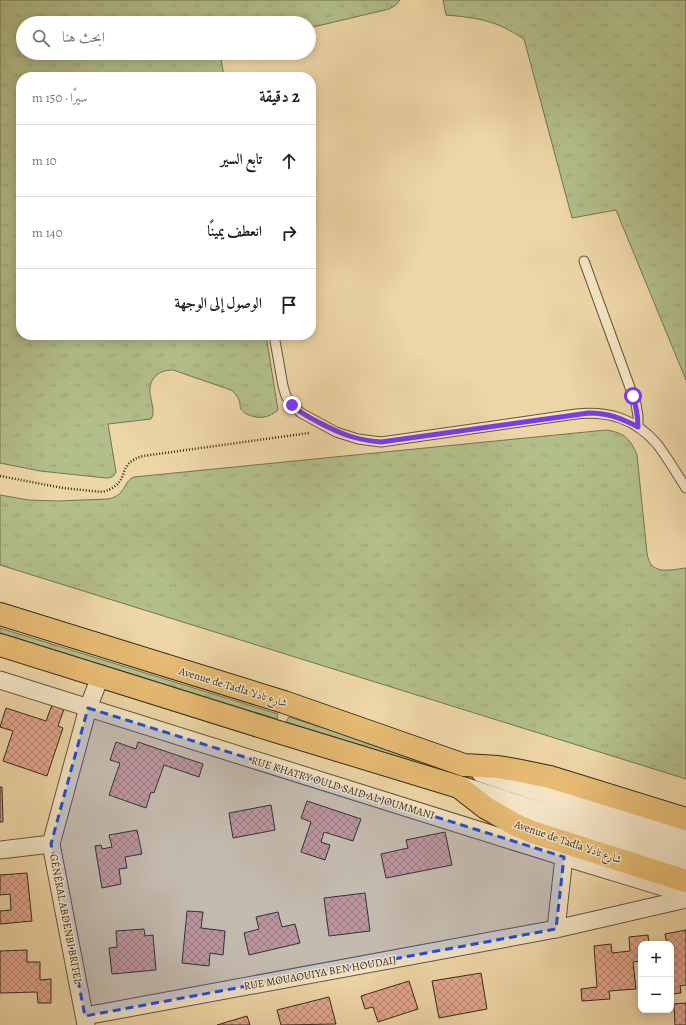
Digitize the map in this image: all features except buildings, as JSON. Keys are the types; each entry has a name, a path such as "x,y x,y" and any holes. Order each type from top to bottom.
{"main road":[{"name":"Avenue de Tadla شارع تادلا","path":"0,614 284,702 464,765 686,839"},
{"name":"Avenue de Tadla شارع تادلا","path":"0,645 283,734 459,787 686,860"},
{"name":"Avenue de Tadla شارع تادلا","path":"464,765 498,767 550,777 686,819"},
{"name":"Avenue de Tadla شارع تادلا","path":"459,787 472,798 496,814 532,832 686,881"}],"street":[{"name":"GÉNÉRAL ABDENBI BRITEL","path":"85,1020 51,844 88,708 100,676"},
{"name":"RUE KHATRY OULD SAID AL JOUMMANI","path":"0,680 686,894"},
{"path":"0,850 51,844"},
{"path":"556,929 564,857"},
{"name":"RUE MOUAOUIYA BEN HOUDAIJ","path":"85,1020 556,929 686,899"}],"lane":[{"path":"584,261 636,404 638,427"},
{"path":"275,340 283,386 286,396 292,405 300,413 346,436 381,442 589,413 602,413 627,421 648,435 657,445 686,488"}],"path":[{"path":"0,476 63,488 102,492 118,484 126,467 137,458 143,456 331,429"}],"highlighted area":[{"path":"88,708 564,857 556,929 85,1016 51,844"}],"green space":[{"path":"0,0 400,0 396,5 389,9 316,26 316,16 16,16 16,60 221,60 223,72 16,72 16,340 267,340 278,410 268,416 253,417 241,409 238,397 231,390 173,370 167,370 157,375 151,384 150,395 153,415 151,419 108,424 116,472 112,477 106,478 40,471 0,463"},
{"path":"443,0 686,0 686,380 616,210 572,218 524,39 504,28 486,21 468,17 446,15"},
{"path":"606,430 617,432 626,437 637,455 649,560 652,565 661,570 686,568 686,779 0,565 0,495 29,500 58,501 108,499 118,495 130,479 134,477"},
{"path":"0,628 278,714 277,719 0,633"},
{"path":"289,717 395,750 496,789 286,722"}],"route":[{"path":"292,405 300,413 336,432 358,439 381,442 589,413 602,413 614,416 638,427 638,416 633,396"}]}
